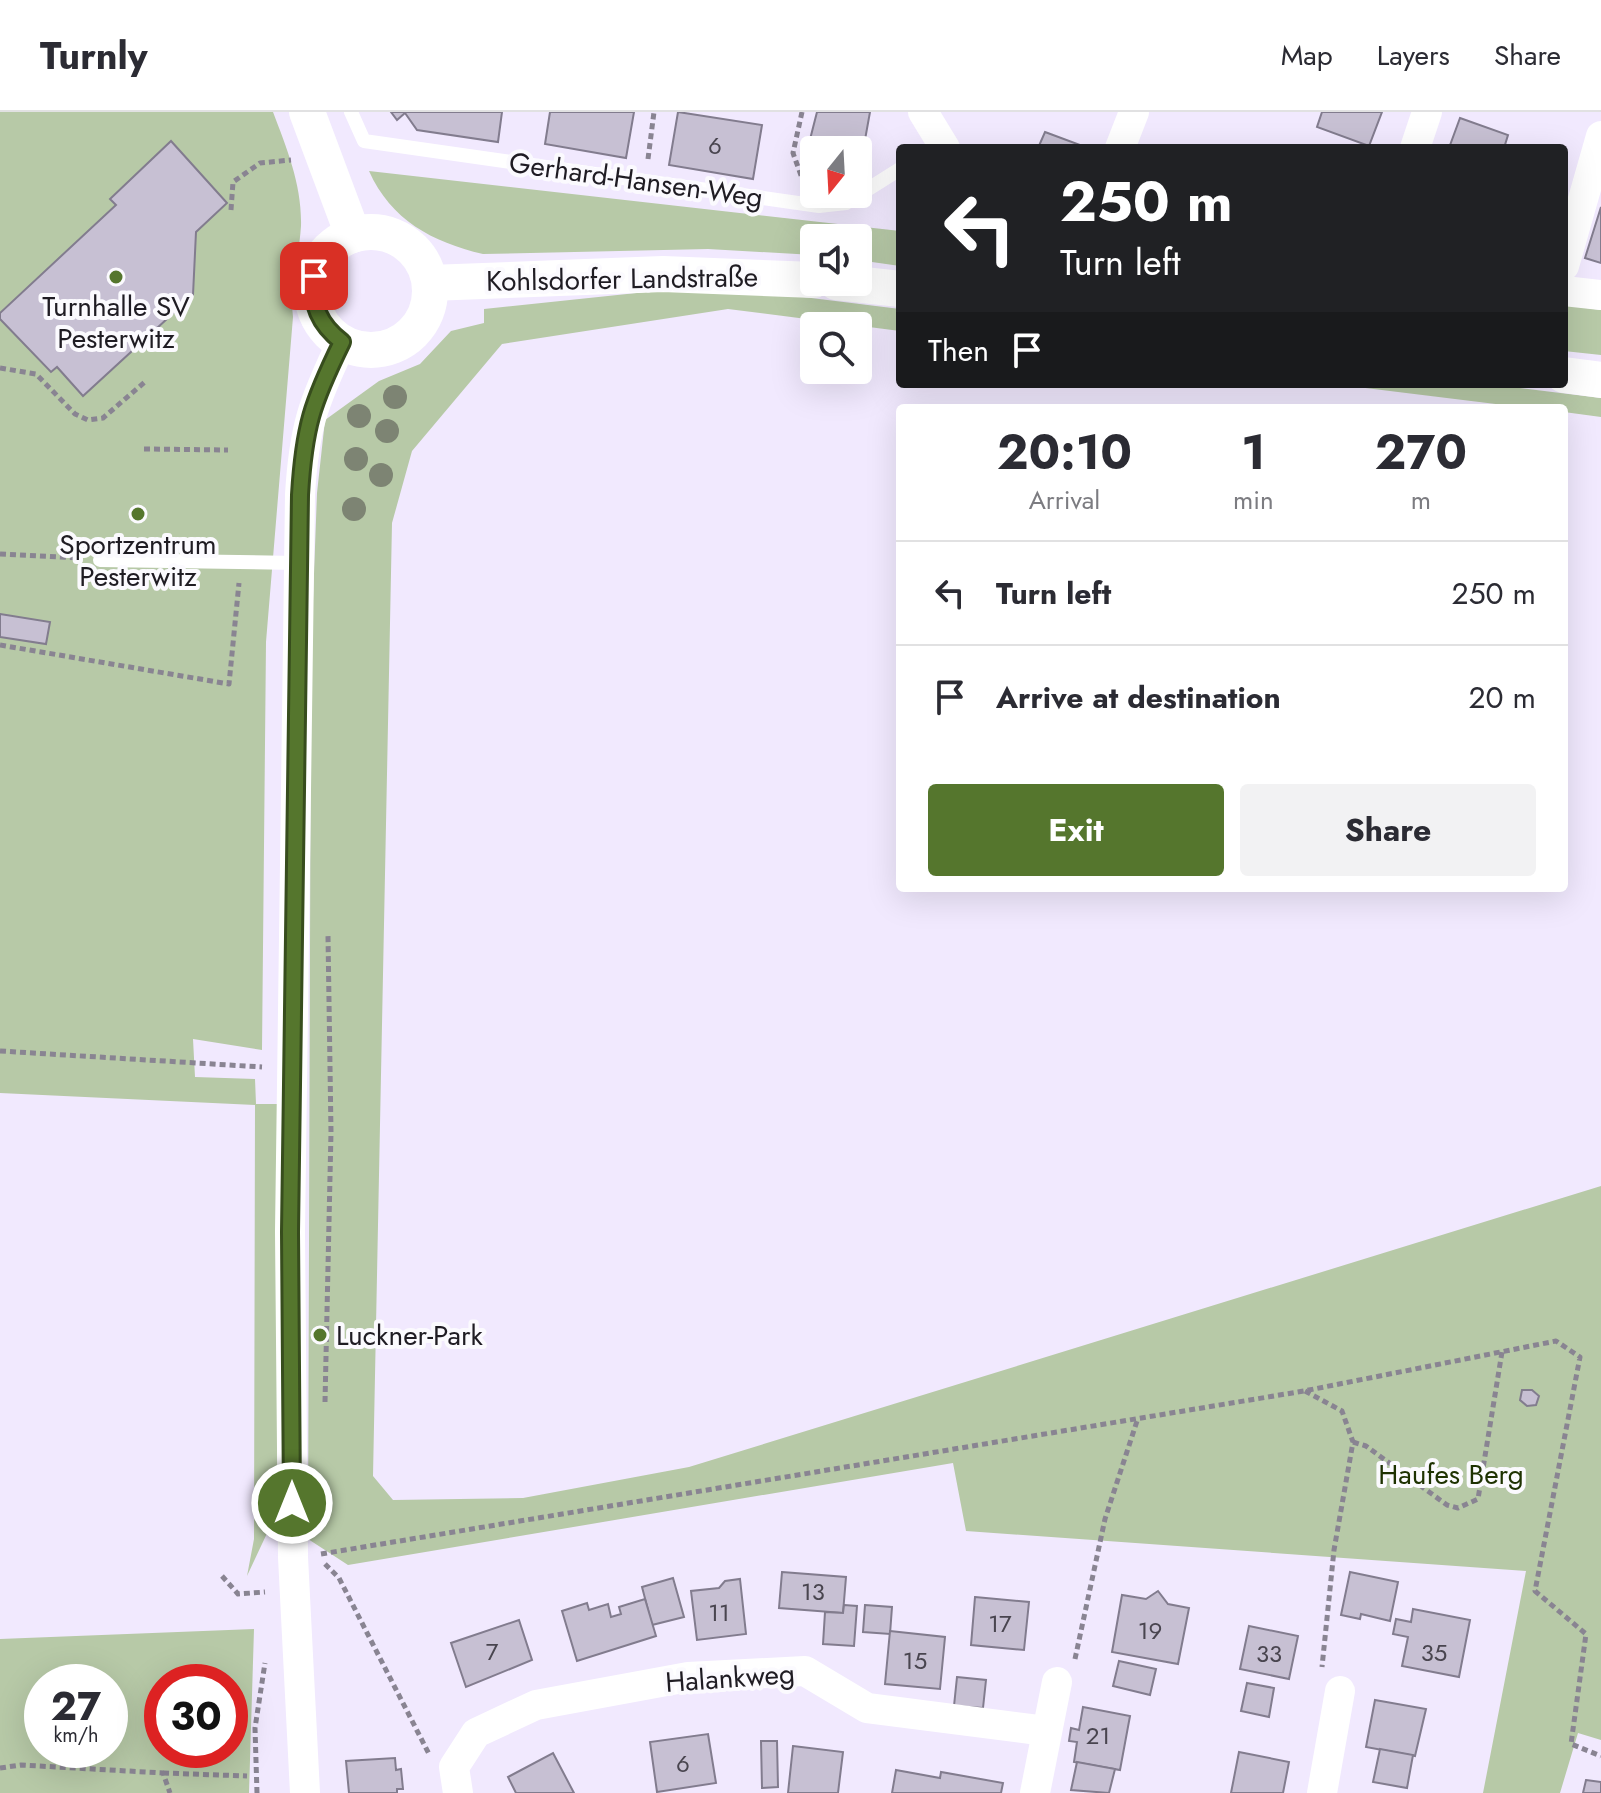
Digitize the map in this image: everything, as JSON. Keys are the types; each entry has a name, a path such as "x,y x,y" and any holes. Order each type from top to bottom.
{"street":[{"path":"307,112 353,235"},
{"path":"923,112 939,144"},
{"path":"1122,144 1134,112"},
{"path":"1416,144 1427,112"},
{"path":"1568,252 1601,136"},
{"path":"378,233 403,241 416,252 430,283 430,302 423,320 412,335 396,345 378,350 342,342 322,322 312,295 314,276 322,258 335,244 353,235 378,233"},
{"name":"Kohlsdorfer Landstraße","path":"430,283 663,274 800,279"},
{"path":"872,286 896,289"},
{"path":"1568,291 1601,295"},
{"path":"305,1793 293,1557 293,1064 298,563 303,438 314,400 342,342"},
{"path":"1568,376 1601,380"},
{"name":"Halankweg","path":"456,1780 476,1733 536,1705 688,1677 805,1671 867,1708 1046,1731"},
{"path":"1035,1793 1057,1682"},
{"path":"1322,1793 1340,1691"}],"lane":[{"name":"Gerhard-Hansen-Weg","path":"351,112 364,141 800,203"},
{"name":"Gerhard-Hansen-Weg","path":"872,187 896,172"},
{"path":"100,560 298,563"}],"path":[{"path":"645,181 654,112"},
{"path":"800,173 793,153 802,112"},
{"path":"231,210 233,182 260,163 323,155"},
{"path":"0,368 36,374 75,414 88,420 103,418 146,381"},
{"path":"144,449 228,450"},
{"path":"0,554 100,560"},
{"path":"0,645 229,684 243,562"},
{"path":"0,1051 213,1061 260,1067 293,1064"},
{"path":"325,1416 331,1132 328,1057"},
{"path":"316,1555 1304,1391 1556,1341 1580,1357 1535,1591 1586,1634 1571,1744 1601,1756"},
{"path":"1353,1442 1366,1446 1447,1505 1458,1508 1478,1499 1502,1352"},
{"path":"1304,1391 1342,1411 1353,1442 1334,1550 1321,1675 1340,1691"},
{"path":"1057,1682 1074,1663 1105,1519 1138,1417"},
{"path":"316,1555 318,1540"},
{"path":"316,1555 339,1578 426,1752 456,1780"},
{"path":"222,1576 238,1594 262,1593"},
{"path":"257,1793 255,1728 267,1649"},
{"path":"0,1768 21,1765 247,1776"},
{"path":"163,1773 170,1793"}],"green space":[{"name":"Sportzentrum Pesterwitz","path":"0,112 273,112 293,168 299,196 301,226 292,294 293,317 266,642 262,1050 193,1039 195,1077 255,1079 256,1104 279,1104 277,1512 247,1576 254,1539 255,1105 0,1093"},
{"path":"369,171 838,224 800,224 800,254 708,249 483,254 430,235 401,216"},
{"path":"872,228 896,231 896,265 872,262"},
{"name":"Haufes Berg","path":"665,290 787,295 896,309 896,330 872,327 872,312 800,312 800,318 728,309 502,344 412,451 392,523 373,1476 393,1500 523,1498 689,1467 1601,1186 1601,1740 1578,1733 1560,1793 1483,1793 1526,1571 966,1531 953,1463 348,1565 308,1539 311,655 317,493 325,420 379,381 420,364 451,331 484,323 484,309"},
{"path":"1568,306 1601,310 1601,355 1568,351"},
{"path":"1366,388 1520,388 1601,398 1601,417 1568,413 1568,404 1496,404"},
{"path":"254,1629 249,1793 0,1793 0,1639"}],"building":[{"path":"391,112 502,112 498,142 417,130 405,113 397,120"},
{"path":"550,112 634,112 626,158 545,144"},
{"path":"678,112 762,125 753,179 669,165"},
{"path":"817,112 870,112 866,136 811,136"},
{"path":"1322,112 1382,112 1370,144 1317,127"},
{"path":"1460,118 1508,135 1505,144 1450,144"},
{"path":"1045,132 1077,144 1040,144"},
{"name":"Turnhalle SV Pesterwitz","path":"171,141 227,203 196,232 193,295 83,396 57,367 51,372 0,319 0,313 116,205 110,199"},
{"path":"1601,207 1601,263 1585,258"},
{"path":"0,614 50,622 46,644 0,637"},
{"path":"1522,1390 1532,1390 1539,1396 1536,1405 1527,1406 1520,1400"},
{"path":"782,1572 846,1577 843,1613 779,1608"},
{"path":"1350,1572 1398,1582 1390,1621 1361,1614 1360,1619 1341,1615"},
{"path":"673,1578 684,1617 652,1625 642,1587"},
{"path":"740,1579 746,1634 697,1640 691,1591 719,1588 725,1581"},
{"path":"1158,1591 1168,1604 1189,1608 1178,1664 1112,1652 1122,1595 1146,1599"},
{"path":"975,1597 1029,1602 1024,1650 971,1645"},
{"path":"645,1599 656,1636 577,1661 562,1611 587,1603 589,1610 608,1604 611,1617 621,1614 619,1607"},
{"path":"844,1605 857,1606 854,1646 823,1644 825,1612 843,1613"},
{"path":"865,1605 892,1607 890,1634 863,1632"},
{"path":"1413,1609 1470,1620 1459,1677 1402,1666 1408,1637 1393,1634 1396,1619 1411,1622"},
{"path":"519,1620 532,1660 466,1687 451,1643"},
{"path":"1249,1626 1298,1636 1289,1679 1240,1669"},
{"path":"890,1631 945,1637 940,1689 885,1684"},
{"path":"1119,1661 1156,1669 1150,1695 1113,1686"},
{"path":"957,1677 986,1680 983,1708 954,1706"},
{"path":"1247,1683 1274,1688 1269,1717 1241,1711"},
{"path":"1375,1700 1426,1709 1415,1756 1366,1747"},
{"path":"1083,1707 1130,1716 1120,1770 1074,1762 1077,1742 1069,1741 1071,1728 1079,1730"},
{"path":"708,1734 716,1783 657,1792 650,1742"},
{"path":"761,1741 777,1741 778,1787 762,1788"},
{"path":"793,1746 843,1752 838,1793 788,1793"},
{"path":"1380,1749 1413,1755 1407,1788 1373,1782"},
{"path":"1239,1752 1289,1762 1283,1793 1231,1793"},
{"path":"553,1753 574,1793 516,1793 508,1777"},
{"path":"395,1758 396,1770 401,1769 403,1789 397,1789 397,1793 349,1793 346,1761"},
{"path":"1077,1762 1115,1769 1109,1793 1071,1790"},
{"path":"896,1770 940,1778 941,1772 1003,1783 1001,1793 892,1793"},
{"path":"1586,1780 1601,1782 1601,1793 1583,1793"}],"place":[{"name":"Turnhalle SV Pesterwitz","path":"116,277"},
{"name":"Sportzentrum Pesterwitz","path":"138,514"},
{"name":"Luckner-Park","path":"320,1335"}],"route":[{"path":"292,1503 290,1232 300,495 303,438 314,400 342,342 327,330 317,314 312,295 314,276"}]}
